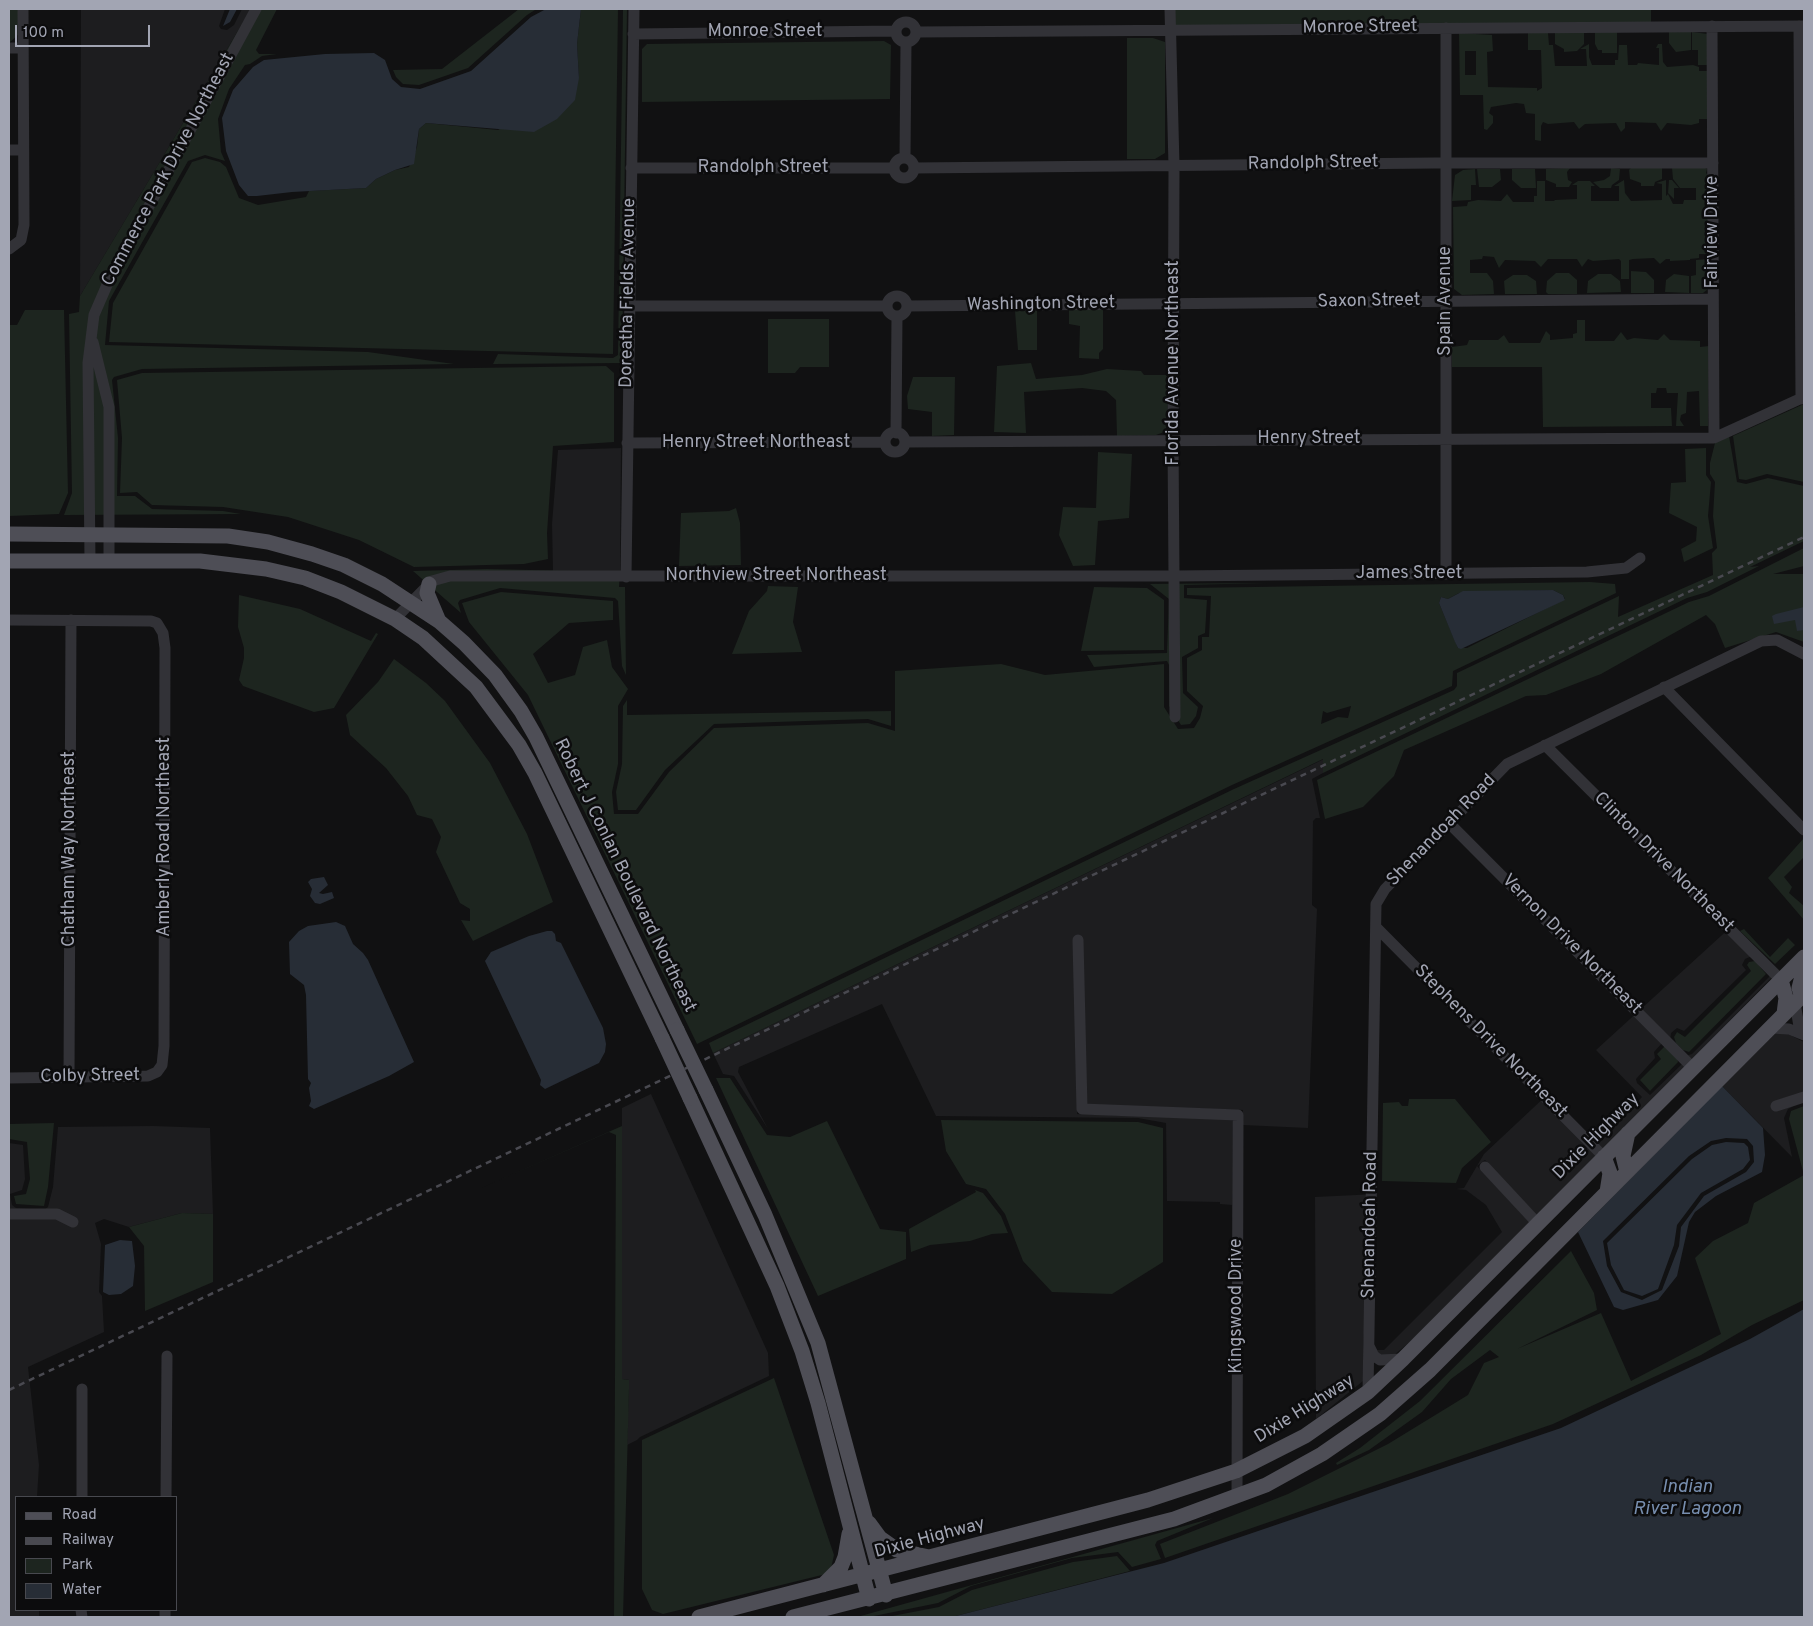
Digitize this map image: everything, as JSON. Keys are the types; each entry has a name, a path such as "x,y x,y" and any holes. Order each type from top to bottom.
{"main road":[{"name":"Robert J Conlan Boulevard Northeast","path":"9,534 228,536 268,542 312,554 344,566 410,601 440,622 464,643 495,675 521,711 536,737 765,1215 818,1343 835,1400 886,1595"},
{"name":"Robert J Conlan Boulevard Northeast","path":"9,561 200,561 266,569 305,578 341,592 394,619 423,638 476,688 519,745 535,772 662,1038 777,1286 802,1351 818,1404 869,1599"},
{"path":"429,584 427,593 440,622"},
{"name":"Dixie Highway","path":"699,1617 879,1572 1148,1500 1236,1471 1305,1436 1368,1392 1403,1359 1804,957"},
{"path":"794,1617 886,1595 1174,1519 1237,1497 1290,1473 1322,1454 1380,1414 1430,1370 1800,998 1799,988 1804,976"},
{"path":"1781,980 1786,998 1784,1014"},
{"path":"1627,1172 1623,1156 1628,1133"},
{"path":"1604,1157 1610,1173 1607,1192"},
{"path":"865,1518 880,1538 892,1547 932,1558"},
{"path":"821,1587 841,1567 845,1557 850,1528"}],"street":[{"path":"9,249 18,244 23,235 23,9"},
{"name":"Commerce Park Drive Northeast","path":"90,561 88,363 94,315 110,278 256,9"},
{"name":"Doreatha Fields Avenue","path":"626,576 634,9"},
{"name":"Florida Avenue Northeast","path":"1170,9 1174,166 1175,717"},
{"path":"907,22 912,25 916,32 914,38 906,42 898,38 896,31 901,24 907,22"},
{"name":"Fairview Drive","path":"1712,26 1714,438"},
{"path":"1714,438 1803,398 1802,26"},
{"name":"Monroe Street","path":"916,32 1802,26"},
{"name":"Spain Avenue","path":"1446,28 1446,574"},
{"name":"Monroe Street","path":"633,34 896,31"},
{"path":"905,158 906,42"},
{"path":"9,48 23,48"},
{"path":"9,150 23,150"},
{"path":"905,158 911,161 914,168 912,174 904,178 896,174 894,168 897,162 905,158"},
{"name":"Randolph Street","path":"914,168 1446,163 1713,163"},
{"name":"Randolph Street","path":"631,168 894,168"},
{"path":"899,296 906,300 907,306 903,314 897,316 892,314 888,306 890,299 899,296"},
{"name":"Saxon Street","path":"1174,304 1714,299"},
{"name":"Washington Street","path":"907,306 1174,304"},
{"path":"629,306 888,306"},
{"path":"896,433 897,316"},
{"name":"Commerce Park Drive Northeast","path":"92,335 106,388 110,432 109,561"},
{"path":"89,434 110,432"},
{"path":"896,433 902,435 905,442 903,448 895,452 889,450 885,442 890,434 896,433"},
{"name":"Henry Street","path":"905,442 1714,438"},
{"name":"Henry Street Northeast","path":"627,443 885,442"},
{"name":"James Street","path":"1175,576 1601,572 1626,568 1640,558"},
{"name":"Northview Street Northeast","path":"394,619 432,581 450,576 1175,576"},
{"path":"9,620 71,620"},
{"name":"Amberly Road Northeast","path":"71,620 151,621 161,628 165,639 163,1060"},
{"name":"Chatham Way Northeast","path":"69,1077 71,620"},
{"name":"Shenandoah Road","path":"1368,1392 1376,904 1385,889 1507,764 1761,641 1777,640 1804,654"},
{"path":"1664,687 1804,830"},
{"name":"Clinton Drive Northeast","path":"1544,745 1781,980"},
{"name":"Vernon Drive Northeast","path":"1449,823 1692,1068"},
{"name":"Stephens Drive Northeast","path":"1376,927 1604,1157"},
{"name":"Kingswood Drive","path":"1078,940 1082,1109 1238,1115 1237,1497"},
{"path":"1770,1028 1802,1034 1800,998"},
{"name":"Colby Street","path":"9,1078 148,1076 157,1072 163,1060"},
{"path":"1776,1106 1804,1096"},
{"path":"1485,1167 1538,1224"},
{"path":"9,1214 57,1214 73,1222"},
{"path":"1369,1346 1374,1356 1380,1360 1403,1359"},
{"path":"166,1496 167,1356"},
{"path":"82,1389 82,1496"}],"shaded area":[{"path":"81,9 225,9 219,26 221,29 227,30 234,25 242,9 251,9 80,296"},
{"path":"621,448 620,572 553,571 552,524 558,450"},
{"path":"1324,759 1323,773 1312,779 1320,818 1316,818 1313,821 1312,905 1317,909 1308,1128 1243,1125 1243,1110 1077,1105 1077,1114 1232,1119 1232,1205 1220,1204 1220,1202 1167,1201 1166,1123 1138,1118 936,1116 882,1004 739,1067 738,1072 768,1129 734,1076 723,1074 713,1053"},
{"path":"1733,925 1778,971 1538,1217 1485,1160 1477,1166 1531,1224 1432,1323 1393,1356 1387,1357 1378,1353 1377,1350 1384,1350 1502,1232 1486,1205 1466,1190 1456,1189 1464,1188 1484,1154 1548,1094 1595,1141 1602,1140 1642,1097 1596,1050","holes":["1752,956 1770,974 1769,977 1692,1054 1685,1056 1670,1041 1671,1033 1677,1028 1684,1031 1746,970 1742,965 1745,959","1663,1042 1682,1064 1650,1095 1637,1083 1636,1079 1655,1058 1654,1052"]},
{"path":"1775,1033 1788,1034 1804,1042 1804,1101 1788,1109 1784,1118 1792,1157 1722,1086"},
{"path":"651,1094 768,1353 769,1376 640,1437 627,1445 629,1380 622,1379 622,1108"},
{"path":"153,1126 210,1128 213,1214 182,1213 129,1227 104,1219 95,1223 101,1244 99,1292 102,1296 104,1332 28,1367 39,1465 37,1496 15,1496 15,1611 39,1611 39,1617 9,1617 9,1143 23,1145 25,1179 22,1190 10,1194 12,1205 16,1208 44,1210 48,1207 53,1187 58,1127"},
{"path":"1377,1194 1363,1344 1363,1381 1316,1419 1315,1197"}],"green space":[{"path":"9,9 20,9 19,34 9,43"},
{"path":"251,9 277,9 256,50 259,54 277,54 262,56 245,65 229,89 218,119 221,152 225,161 205,155 188,161 109,301 105,345 368,352 454,364 142,369 114,377 112,380 118,438 117,496 135,496 152,509 223,511 241,514 64,515 72,493 69,314 79,312 80,296"},
{"path":"519,9 535,10 468,68 419,85 403,84 396,77 393,70 442,69"},
{"path":"581,9 618,9 613,354 109,342 113,303 192,162 205,158 220,162 226,167 239,198 258,205 306,197 309,191 366,188 376,179 395,170 409,167 417,147 419,129 426,123 498,130 579,78 577,44"},
{"path":"623,9 627,9 622,363 493,364 498,354 613,358 618,355"},
{"path":"1170,9 1651,9 1651,27 1170,30"},
{"path":"1691,31 1691,50 1676,52 1669,43 1669,32"},
{"path":"1555,32 1584,32 1584,44 1577,51 1564,52 1564,49 1555,44"},
{"path":"1595,32 1617,32 1617,53 1602,53 1602,50 1598,50 1595,44"},
{"path":"1692,32 1708,34 1707,65 1698,65 1698,50 1692,50"},
{"path":"1459,33 1492,35 1493,51 1487,52 1488,87 1537,88 1537,91 1542,88 1541,50 1528,50 1528,33 1548,33 1549,45 1553,45 1555,66 1587,66 1586,49 1580,49 1589,44 1589,57 1592,65 1615,65 1615,60 1618,60 1619,45 1627,45 1628,65 1637,65 1638,63 1659,65 1659,48 1656,48 1658,44 1662,44 1663,62 1667,67 1693,65 1699,67 1699,71 1708,71 1707,119 1699,119 1699,123 1691,125 1667,123 1661,131 1656,123 1625,122 1625,128 1621,132 1616,123 1585,124 1579,129 1574,122 1548,124 1543,122 1541,126 1541,141 1535,140 1535,114 1526,113 1524,104 1516,103 1491,107 1489,113 1493,116 1493,123 1487,130 1484,129 1483,95 1460,95","holes":["1465,51 1476,51 1476,75 1465,75"]},
{"path":"1127,38 1153,38 1165,42 1165,153 1155,159 1127,159"},
{"path":"884,41 891,45 890,99 642,102 642,49 647,44"},
{"path":"1703,167 1707,169 1706,173 1709,177 1708,254 1699,254 1699,258 1690,260 1670,261 1670,259 1666,259 1660,264 1654,258 1629,260 1629,279 1621,279 1621,261 1619,259 1593,261 1588,259 1582,267 1577,259 1548,259 1541,267 1535,261 1505,260 1499,268 1494,257 1483,256 1482,259 1470,260 1470,273 1487,273 1493,281 1494,294 1462,295 1454,289 1453,207 1467,206 1468,202 1478,200 1501,201 1507,194 1513,202 1534,202 1534,196 1537,196 1537,181 1545,181 1545,201 1577,199 1577,185 1572,185 1578,181 1590,181 1595,186 1591,186 1591,201 1619,201 1619,186 1614,186 1624,180 1625,193 1631,201 1662,200 1662,184 1656,183 1666,180 1666,196 1668,194 1673,204 1683,204 1684,200 1696,200 1696,188 1680,188 1673,179 1672,168"},
{"path":"1570,168 1567,172 1568,180 1572,182 1569,187 1556,187 1556,184 1546,180 1546,169"},
{"path":"1611,168 1620,169 1619,180 1611,188 1600,188 1593,182 1604,180 1610,176"},
{"path":"1631,168 1662,168 1662,179 1655,182 1654,186 1641,186 1641,183 1630,179 1629,170"},
{"path":"1475,169 1476,185 1471,185 1471,200 1452,201 1455,175 1463,170"},
{"path":"1477,169 1500,169 1501,180 1492,187 1479,187"},
{"path":"1512,169 1535,169 1536,188 1521,188 1512,180"},
{"path":"1669,180 1672,180 1679,188 1674,188 1674,199 1668,193"},
{"path":"1708,259 1708,289 1703,293 1691,293 1691,276 1696,275 1696,260"},
{"path":"1631,271 1646,272 1654,280 1654,293 1631,293"},
{"path":"1556,273 1569,273 1577,280 1577,294 1548,294 1546,292 1547,281"},
{"path":"1598,274 1611,274 1620,281 1621,292 1587,293 1588,281"},
{"path":"1674,274 1689,276 1689,293 1665,292 1666,280"},
{"path":"1513,275 1527,275 1536,281 1537,294 1505,294 1504,281"},
{"path":"25,310 64,310 68,493 59,514 9,516 9,325 17,325"},
{"path":"1069,310 1103,310 1103,349 1099,353 1099,359 1079,358 1080,326 1069,324"},
{"path":"1015,311 1037,311 1037,350 1018,350"},
{"path":"768,319 829,319 829,367 800,367 795,373 768,373"},
{"path":"1577,320 1585,320 1585,341 1614,341 1621,332 1627,340 1634,338 1658,340 1664,334 1670,340 1700,341 1700,347 1709,346 1708,426 1700,426 1699,391 1687,392 1686,413 1681,415 1680,420 1684,426 1676,426 1678,393 1667,393 1666,388 1657,388 1656,393 1651,393 1651,408 1671,408 1672,426 1543,427 1542,367 1452,367 1452,347 1467,345 1469,340 1498,340 1504,335 1509,343 1540,343 1546,331 1550,335 1550,340 1573,338 1573,334 1577,333"},
{"path":"1031,363 1036,379 1082,375 1107,369 1141,371 1144,375 1167,375 1168,425 1164,432 1156,435 1117,436 1116,400 1106,391 1082,388 1024,392 1026,433 994,432 997,366"},
{"path":"606,366 614,373 614,442 553,446 547,533 548,559 524,564 414,567 359,540 288,517 223,507 152,505 137,492 120,493 122,438 117,380 142,373"},
{"path":"913,377 955,377 954,435 932,436 932,412 908,409 907,396"},
{"path":"1804,404 1804,482 1767,474 1746,480 1739,479 1733,436"},
{"path":"1729,436 1737,482 1746,484 1768,478 1804,486 1804,541 1750,567 1759,566 1707,592 1687,598 1323,773 1323,759 713,1053 709,1043 1234,789 1454,690 1457,686 1457,673 1619,596 1618,617 1713,575 1712,553 1717,548 1713,516 1715,482 1710,474 1710,463 1715,443"},
{"path":"1706,448 1706,475 1711,482 1708,516 1713,548 1684,562 1681,549 1696,541 1697,527 1669,513 1671,483 1686,482 1685,449"},
{"path":"1098,452 1132,454 1129,518 1098,521 1095,565 1073,566 1059,535 1063,507 1096,508"},
{"path":"736,508 740,523 741,565 679,566 681,513 729,511"},
{"path":"1804,548 1804,566 1773,574 1804,574 1804,642 1776,632 1725,648 1715,624 1706,615 1601,674 1546,695 1526,696 1404,750 1394,776 1363,807 1325,819 1317,780 1689,602 1709,596"},
{"path":"487,569 620,572 619,587 625,587 626,675 622,666 618,601 615,598 500,588 460,600 458,603 461,613 413,571"},
{"path":"1590,582 1615,584 1616,593 1453,671 1452,686 1232,785 697,1044 528,695 469,622 462,603 501,592 613,601 613,620 569,623 533,654 548,683 575,675 583,647 607,640 612,667 628,689 618,706 618,764 612,792 614,814 638,814 669,772 714,728 868,723 895,731 895,671 1001,664 1045,675 1164,664 1164,707 1178,729 1194,728 1200,718 1203,706 1187,691 1187,658 1202,650 1202,637 1209,637 1211,596 1187,595 1187,588","holes":["1553,590 1563,595 1565,599 1467,648 1458,648 1439,603 1441,597 1448,599 1459,593","1351,706 1348,718 1338,717 1321,724 1323,711 1327,713"]},
{"path":"1268,583 1184,585 1184,598 1207,600 1205,633 1198,636 1198,648 1182,657 1183,693 1198,707 1196,716 1190,724 1181,725 1169,706 1169,665 1167,661 1094,667 1087,655 1167,653 1169,599 1150,584 1142,584"},
{"path":"768,586 798,587 793,622 802,652 732,654 749,611 767,591"},
{"path":"1094,587 1147,588 1164,600 1164,650 1081,651"},
{"path":"239,595 300,609 371,641 376,633 378,634 334,708 314,712 243,686 239,680 244,658 244,648 238,627"},
{"path":"394,659 426,683 445,701 490,763 527,834 553,902 473,941 461,920 470,921 470,909 460,903 436,852 441,837 432,819 417,815 408,796 386,768 350,735 346,715 378,682"},
{"path":"627,700 627,715 891,711 891,726 868,719 714,724 665,770 636,810 618,810 616,792 622,764 623,706"},
{"path":"1804,838 1804,857 1784,877 1792,887 1789,893 1804,906 1804,920 1768,878"},
{"path":"1744,929 1770,957 1788,938 1795,945 1775,964 1740,931"},
{"path":"1755,961 1766,974 1689,1052 1683,1050 1676,1043 1674,1037 1677,1032 1685,1037 1751,971 1747,965 1749,962"},
{"path":"1666,1045 1677,1057 1678,1062 1650,1091 1640,1080 1661,1059 1657,1054"},
{"path":"716,1078 730,1078 767,1135 790,1137 827,1121 880,1229 906,1232 906,1259 818,1296"},
{"path":"1409,1099 1455,1099 1491,1142 1462,1168 1456,1183 1382,1181 1383,1103 1399,1102 1402,1106 1408,1106"},
{"path":"1804,1106 1804,1175 1789,1119 1791,1111"},
{"path":"941,1120 1138,1122 1163,1128 1163,1262 1112,1294 1052,1292 1023,1261 1005,1214 986,1189 966,1184 946,1151"},
{"path":"54,1123 48,1187 44,1206 16,1204 14,1196 26,1194 30,1179 27,1142 9,1139 9,1124"},
{"path":"622,1126 622,1379 629,1380 629,1389 623,1617 614,1617 616,1135 609,1132 481,1188"},
{"path":"1804,1175 1804,1300 1752,1325 1701,1355 1553,1424 1165,1558 1160,1544 1288,1494 1388,1444 1468,1395 1484,1363 1499,1357 1490,1350 1451,1379 1422,1412 1369,1450 1337,1465 1336,1463 1360,1448 1420,1401 1571,1251 1594,1293 1597,1310 1517,1349 1601,1313 1631,1381 1721,1334 1695,1258 1713,1241 1748,1223 1754,1203"},
{"path":"975,1190 983,1193 1001,1216 1008,1233 992,1234 970,1241 930,1245 911,1252 909,1229 976,1192"},
{"path":"182,1213 213,1214 213,1282 145,1311 144,1246 129,1227"},
{"path":"774,1378 834,1555 830,1573 663,1614 652,1610 642,1589 642,1440"},
{"path":"1213,1518 1157,1541 1155,1545 1161,1559 1132,1567 1118,1552 1072,1558 971,1586 938,1603 869,1617 857,1617"},
{"path":"1117,1556 1130,1571 952,1617 887,1617 939,1607 972,1590 1073,1562"}],"water":[{"path":"230,9 237,9 230,22 223,26"},
{"path":"546,9 581,9 577,44 579,78 575,100 557,119 534,132 426,123 419,129 414,164 376,179 366,188 248,196 239,185 226,151 222,118 233,90 253,67 264,60 325,54 374,53 385,60 392,79 401,87 420,89 471,71 531,17"},
{"path":"1553,590 1563,595 1565,600 1461,649 1458,648 1455,642 1439,603 1441,597 1448,599 1463,591"},
{"path":"1804,607 1804,630 1797,631 1795,620 1774,624 1772,616"},
{"path":"324,877 328,885 319,893 332,892 334,898 320,904 315,903 310,896 312,889 308,882 311,879"},
{"path":"336,922 345,926 353,944 368,960 414,1062 389,1076 314,1109 309,1106 311,1101 309,1088 311,1083 308,1079 306,995 304,985 290,974 289,942 299,931 308,926"},
{"path":"552,931 555,934 556,941 561,943 603,1028 606,1044 605,1052 599,1063 545,1089 540,1085 541,1080 485,961 491,952 529,936"},
{"path":"1722,1086 1763,1128 1765,1155 1762,1172 1716,1196 1695,1212 1689,1222 1677,1276 1658,1300 1623,1310 1614,1307 1578,1232","holes":["1726,1138 1747,1139 1753,1146 1754,1162 1746,1172 1704,1196 1681,1227 1679,1246 1662,1290 1642,1300 1621,1292 1607,1266 1603,1241 1689,1156 1711,1141"]},
{"path":"1726,1142 1744,1143 1748,1147 1750,1160 1743,1169 1701,1193 1677,1225 1674,1245 1658,1289 1642,1296 1624,1290 1611,1265 1607,1243 1692,1159 1712,1145"},
{"path":"120,1240 132,1241 135,1266 133,1286 121,1294 109,1295 103,1292 105,1245"},
{"name":"Indian River Lagoon","path":"1804,1309 1804,1617 952,1617 1164,1563 1561,1428 1750,1339"}],"railway":[{"path":"9,1390 1804,537"}]}
